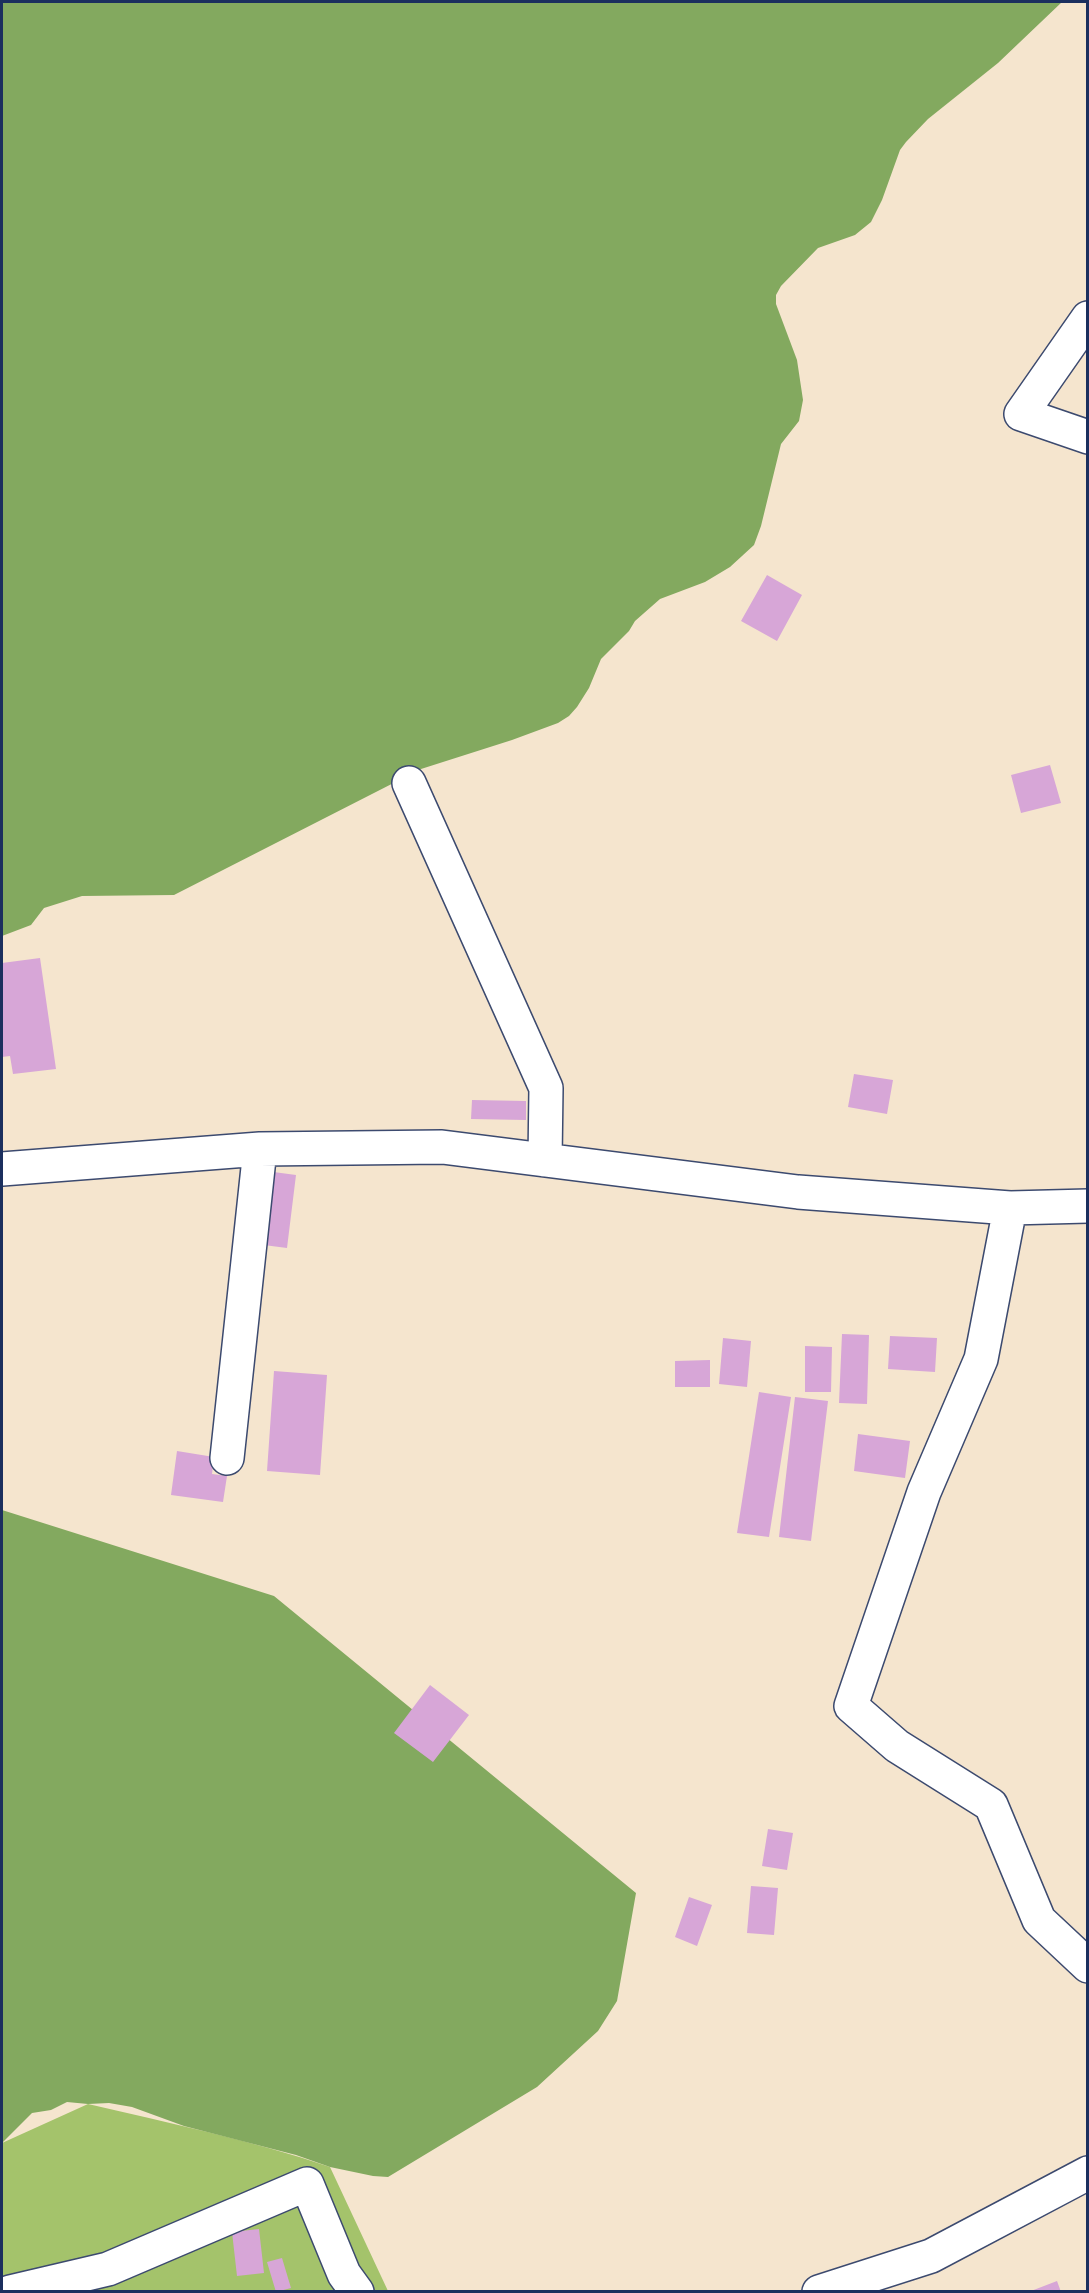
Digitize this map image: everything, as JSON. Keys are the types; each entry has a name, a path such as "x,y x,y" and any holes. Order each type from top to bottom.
{"street":[{"path":"1088,318 1021,414 1088,437"},
{"path":"409,783 546,1088 545,1160"},
{"path":"2,1168 260,1149 442,1147 798,1192 1010,1208 1088,1206"},
{"path":"227,1458 260,1149"},
{"path":"1010,1208 981,1359 924,1492 851,1706 897,1746 991,1805 1039,1920 1088,1966"},
{"path":"819,2292 931,2256 1088,2173"},
{"path":"10,2292 108,2269 307,2184 344,2274 357,2292"}],"green space":[{"path":"2,2 1062,2 998,63 928,119 906,142 900,150 882,200 871,222 855,235 818,248 781,286 776,295 776,304 797,360 803,400 799,421 781,444 761,526 754,545 730,567 705,582 660,599 635,621 629,631 601,659 589,688 569,716 558,723 512,740 421,769 174,895 82,896 44,908 31,925 2,936"},
{"path":"2,1510 274,1596 636,1893 617,2001 598,2031 537,2087 388,2177 330,2167 296,2155 184,2126 132,2107 109,2103 67,2102 51,2110 32,2113 2,2143"},
{"path":"88,2104 240,2140 330,2167 388,2291 2,2291 2,2143"}],"building":[{"path":"767,575 802,595 777,641 741,621"},
{"path":"1050,765 1061,803 1021,813 1011,775"},
{"path":"40,958 56,1069 13,1074 10,1056 2,1057 2,963"},
{"path":"854,1074 893,1080 887,1114 848,1107"},
{"path":"472,1100 526,1101 526,1120 471,1119"},
{"path":"266,1171 296,1175 287,1248 256,1244"},
{"path":"842,1334 869,1335 867,1404 839,1403"},
{"path":"890,1336 937,1338 935,1372 888,1369"},
{"path":"723,1338 751,1341 747,1387 719,1384"},
{"path":"805,1346 832,1347 831,1392 805,1392"},
{"path":"710,1360 710,1387 675,1387 675,1361"},
{"path":"274,1371 327,1375 320,1475 267,1471"},
{"path":"759,1392 791,1397 769,1537 737,1533"},
{"path":"795,1397 828,1401 811,1541 779,1537"},
{"path":"858,1434 910,1441 905,1478 854,1471"},
{"path":"177,1451 214,1457 212,1474 227,1476 223,1502 171,1495"},
{"path":"430,1685 469,1715 433,1762 394,1733"},
{"path":"768,1829 793,1833 787,1870 762,1866"},
{"path":"751,1886 778,1888 774,1935 747,1933"},
{"path":"689,1897 712,1905 697,1946 675,1937"},
{"path":"259,2229 264,2273 237,2276 232,2232"},
{"path":"282,2258 291,2288 276,2292 267,2262"},
{"path":"1057,2281 1061,2292 1031,2292 1031,2291"}]}
